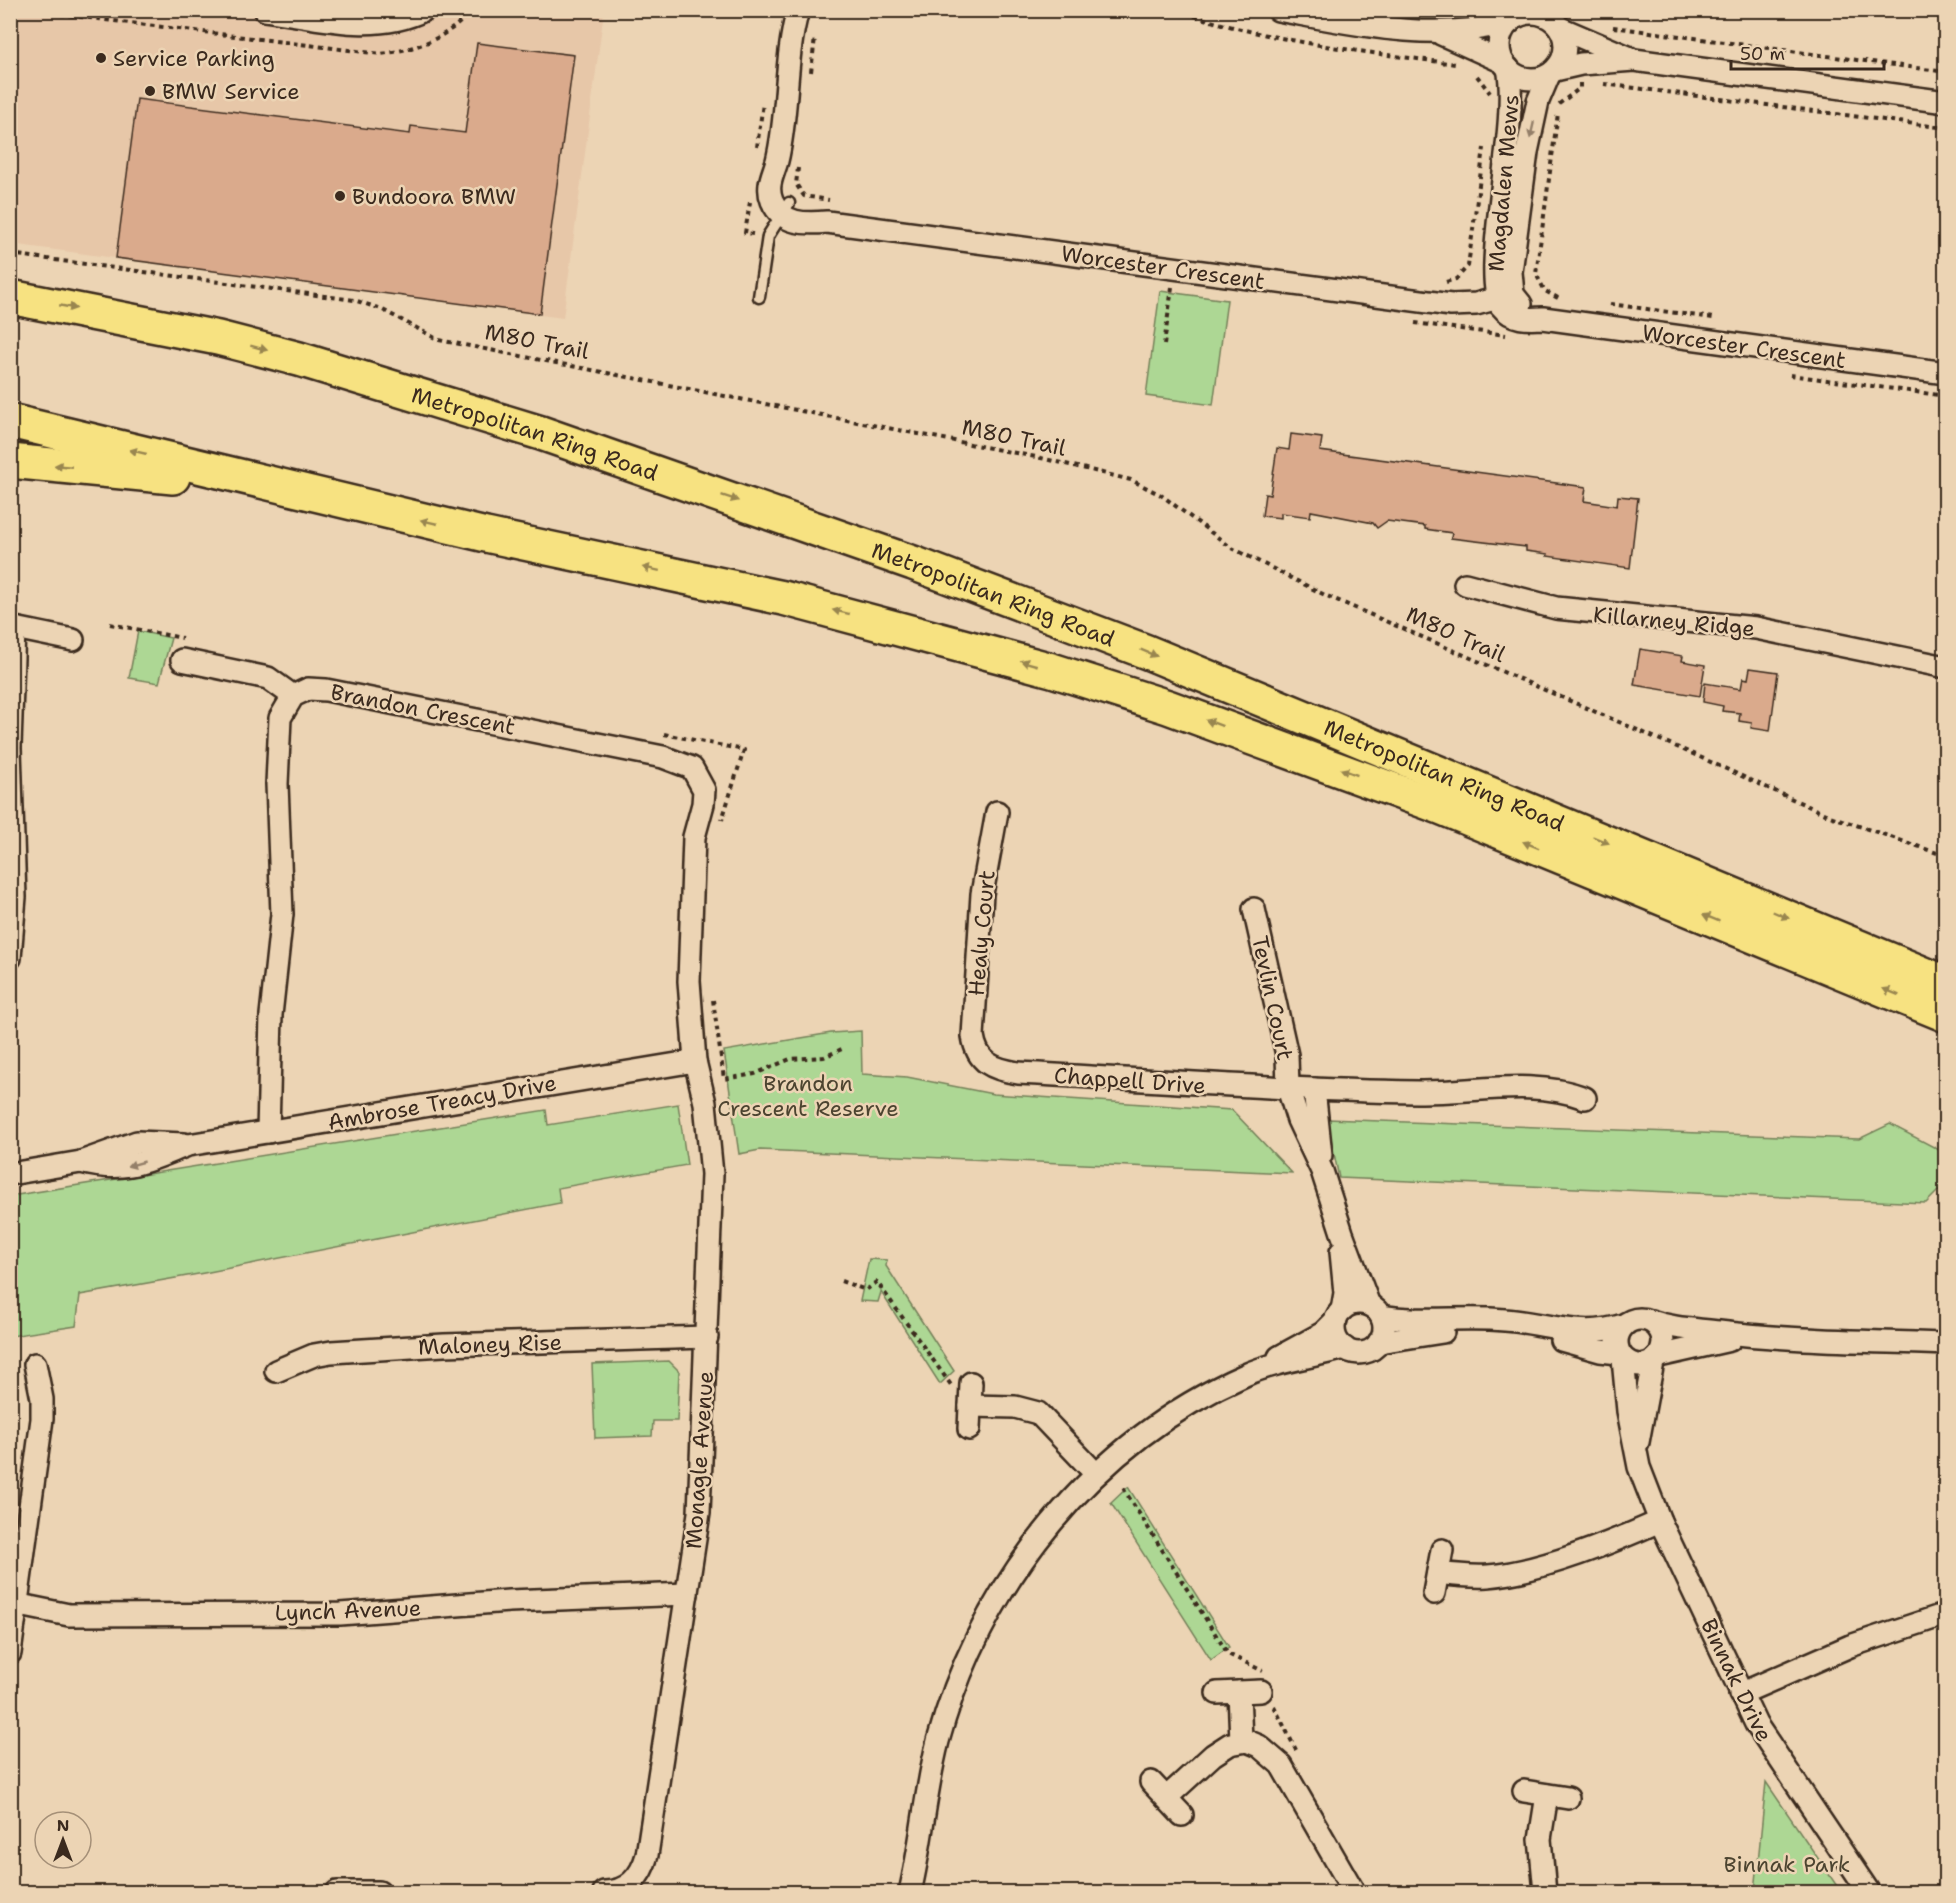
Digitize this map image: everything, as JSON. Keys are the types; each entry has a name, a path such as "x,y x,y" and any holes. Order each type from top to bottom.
{"highway":[{"name":"Metropolitan Ring Road","path":"10,297 218,338 299,359 541,433 913,563 1147,652 1946,983"},
{"name":"Metropolitan Ring Road","path":"10,421 486,535 783,598 981,649 1091,682 1280,747 1440,807 1946,1015"},
{"path":"10,461 147,475 268,483"}],"street":[{"path":"265,10 381,24 411,17 424,10"},
{"path":"1278,10 1439,33 1484,29 1514,17 1531,14 1556,21 1635,60"},
{"path":"785,208 777,160 797,12"},
{"path":"1505,65 1500,54 1501,37 1514,17"},
{"path":"1552,72 1561,62 1565,45 1556,21"},
{"path":"1439,33 1505,65 1523,78 1541,78 1552,72 1581,64 1635,60 1946,102"},
{"name":"Magdalen Mews","path":"1505,65 1511,84 1511,108 1494,269 1505,295"},
{"name":"Magdalen Mews","path":"1505,295 1511,272 1527,152 1538,101 1552,72"},
{"name":"Worcester Crescent","path":"785,208 827,222 1451,306 1476,304 1505,295 1543,318 1946,373"},
{"name":"Killarney Ridge","path":"1465,584 1556,608 1756,628 1946,667"},
{"path":"10,958 15,897 10,747 13,628 73,640"},
{"name":"Killarney Ridge","path":"1884,653 1946,652"},
{"path":"182,660 268,678 292,696 282,711 278,735 277,811 282,914 270,1015 268,1132"},
{"name":"Brandon Crescent","path":"292,696 308,689 326,690 663,757 692,768 703,783 705,796 693,848 689,981 695,1061"},
{"name":"Healy Court","path":"978,1055 973,1036 982,894 997,812"},
{"name":"Tevlin Court","path":"1254,909 1285,1048 1288,1088"},
{"name":"Chappell Drive","path":"978,1055 990,1066 1018,1073 1314,1089 1436,1092 1539,1088 1555,1089 1585,1098"},
{"name":"Ambrose Treacy Drive","path":"10,1174 81,1162 137,1142 188,1145 695,1061"},
{"name":"Monagle Avenue","path":"604,1893 628,1886 641,1873 647,1855 701,1496 712,1174 705,1103 695,1061"},
{"path":"1255,1371 1345,1348 1361,1352 1374,1347 1379,1342 1384,1329 1342,1233 1322,1171 1298,1120 1288,1088"},
{"path":"1314,1089 1322,1171"},
{"path":"1342,1233 1345,1293 1336,1336 1345,1348"},
{"path":"910,1893 938,1743 974,1642 1017,1568 1041,1534 1096,1474 1144,1434 1204,1397 1313,1340 1339,1315 1355,1304 1418,1321 1504,1320 1594,1333 1636,1319 1651,1321 1672,1329 1701,1329 1754,1337 1946,1344"},
{"path":"1651,1321 1661,1333 1662,1348 1656,1359"},
{"path":"1621,1356 1616,1338 1623,1325"},
{"path":"1379,1342 1434,1333 1476,1332 1532,1335 1621,1356 1638,1366 1708,1343 1754,1337"},
{"name":"Maloney Rise","path":"276,1371 304,1358 331,1352 444,1345 707,1337"},
{"name":"Binnak Drive","path":"1621,1356 1636,1451 1645,1484 1660,1521 1740,1694 1773,1753 1869,1893"},
{"name":"Binnak Drive","path":"1636,1451 1656,1359"},
{"path":"10,1653 14,1604 42,1419 42,1399 35,1364"},
{"path":"969,1429 971,1383"},
{"path":"970,1406 1015,1407 1038,1413 1096,1474"},
{"path":"1442,1551 1436,1583 1471,1576 1507,1574 1580,1553 1660,1521"},
{"name":"Lynch Avenue","path":"14,1604 69,1615 340,1614 508,1600 687,1594"},
{"path":"1740,1694 1850,1646 1946,1614"},
{"path":"1217,1693 1262,1691"},
{"path":"1239,1692 1241,1741"},
{"path":"1166,1798 1213,1755 1230,1744 1241,1741 1259,1746 1281,1765 1354,1893"},
{"path":"1151,1782 1182,1815"},
{"path":"1524,1791 1568,1798"},
{"path":"1539,1891 1540,1839 1547,1795"},
{"path":"336,1893 379,1893"}],"lane":[{"path":"759,297 768,236 785,208"}],"path":[{"path":"25,10 381,54 422,45 455,27 472,10"},
{"path":"1612,27 1946,72"},
{"path":"809,80 816,34"},
{"path":"1580,88 1588,82"},
{"path":"1600,84 1946,128"},
{"path":"756,156 763,100"},
{"path":"1559,104 1536,274 1545,291 1558,298 1569,300"},
{"path":"1438,282 1456,279 1468,266 1485,143"},
{"path":"799,161 796,184 804,196 837,201"},
{"path":"745,233 750,200"},
{"name":"M80 Trail","path":"10,254 354,300 381,309 439,340 1041,458 1131,480 1161,495 1232,548 1326,595 1830,816 1946,856"},
{"path":"1164,345 1175,269"},
{"path":"1600,303 1725,320"},
{"path":"110,624 184,639"},
{"path":"662,734 744,750 720,828"},
{"path":"711,989 724,1079 755,1074 790,1059 825,1057 844,1048"},
{"path":"841,1281 866,1290 878,1282 939,1370 970,1406"}],"shaded area":[{"path":"11,11 604,11 563,318 11,244"}],"green space":[{"path":"1384,11 1514,11 1455,23 1387,16"},
{"path":"1160,291 1227,300 1213,405 1146,396"},
{"path":"138,631 171,638 159,683 129,678"},
{"name":"Brandon Crescent Reserve","path":"861,1031 862,1074 907,1077 993,1094 1232,1110 1292,1173 760,1150 739,1154 724,1051 831,1033"},
{"path":"678,1104 687,1165 558,1188 560,1203 80,1295 76,1326 11,1336 11,1196 546,1110 548,1125"},
{"path":"1327,1119 1859,1139 1890,1124 1945,1153 1945,1184 1926,1203 1339,1178"},
{"path":"869,1259 887,1260 886,1266 954,1371 940,1384 881,1292 878,1302 860,1301"},
{"path":"669,1361 679,1371 677,1421 653,1421 652,1436 595,1438 592,1364"},
{"path":"1128,1487 1229,1647 1211,1660 1111,1503"},
{"name":"Binnak Park","path":"1766,1782 1841,1892 1755,1892"}],"building":[{"name":"Bundoora BMW","path":"477,43 574,55 540,314 116,258 137,99 410,134 411,126 465,133"},
{"path":"1291,434 1322,438 1320,451 1586,487 1584,501 1617,506 1618,496 1638,498 1630,568 1547,556 1548,554 1526,551 1526,547 1451,538 1452,533 1425,529 1425,526 1387,521 1377,528 1373,523 1311,511 1310,517 1281,513 1281,518 1262,516 1265,494 1270,495 1277,448 1289,450"},
{"path":"1640,649 1683,656 1682,661 1705,665 1700,696 1634,685"},
{"path":"1750,668 1778,672 1770,731 1751,728 1752,723 1739,721 1740,713 1722,711 1723,706 1703,702 1705,683 1741,689 1743,678 1748,679"}],"place":[{"name":"Service Parking","path":"101,58"},
{"name":"BMW Service","path":"150,91"},
{"name":"Bundoora BMW","path":"340,196"}]}
